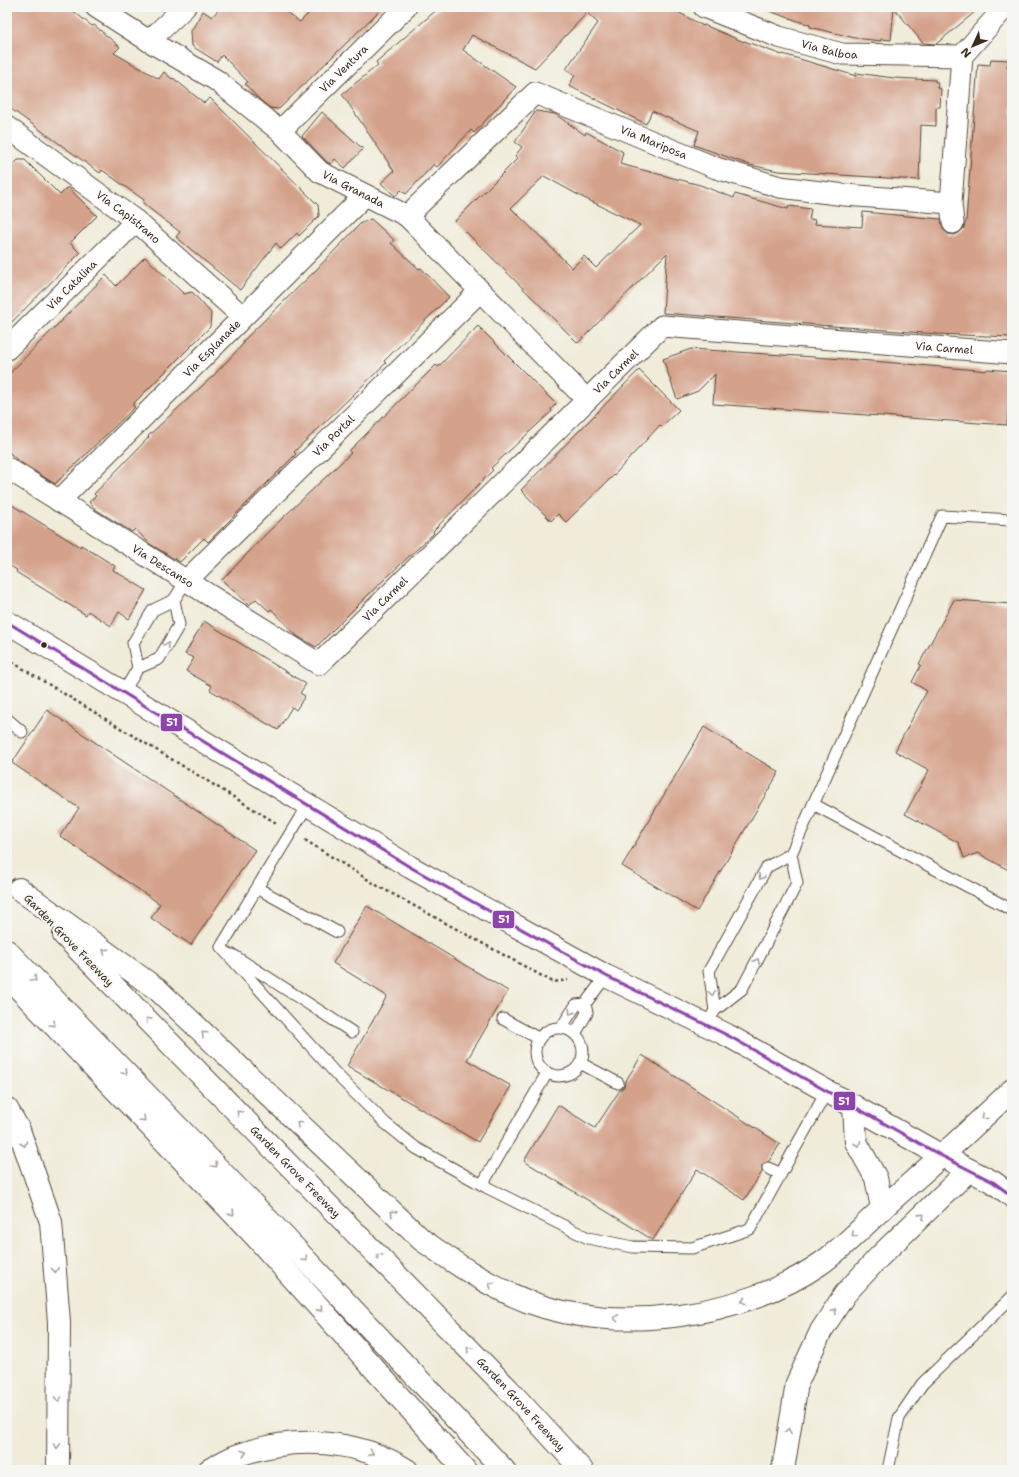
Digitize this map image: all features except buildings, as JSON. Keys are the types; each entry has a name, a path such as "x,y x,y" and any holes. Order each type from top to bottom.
{"main road":[{"path":"7,622 307,806 410,867 606,976 711,1018 827,1091 942,1156 993,1182 1012,1196"},
{"path":"13,882 158,990 422,1240 498,1289 531,1302 574,1313 624,1319 709,1311 746,1300 790,1282 821,1263 851,1238 882,1208 942,1156 1012,1090"},
{"name":"Garden Grove Freeway","path":"13,882 508,1389 582,1470"},
{"path":"7,951 273,1225 504,1470"},
{"path":"7,976 256,1237 465,1470"},
{"path":"854,1106 856,1142 876,1178 882,1208"},
{"path":"7,1109 19,1130 51,1222 59,1322 58,1470"},
{"path":"783,1470 797,1382 821,1331 845,1294 879,1257 969,1170"},
{"path":"209,1470 238,1455 276,1444 307,1442 336,1444 364,1450 391,1460 407,1470"}],"street":[{"name":"Via Granada","path":"96,7 149,41 216,80 280,130 320,172 407,216 587,400"},
{"path":"149,41 185,7"},
{"name":"Via Ventura","path":"280,130 406,7"},
{"name":"Via Balboa","path":"704,7 779,37 842,54 962,56"},
{"path":"962,56 1005,7"},
{"name":"Via Mariposa","path":"407,216 535,93 716,168 780,187 845,195 952,213 962,56"},
{"name":"Via Capistrano","path":"11,136 136,221 242,316"},
{"name":"Via Esplanade","path":"59,501 364,195"},
{"name":"Via Catalina","path":"7,349 136,221"},
{"name":"Via Portal","path":"186,581 480,291"},
{"name":"Via Carmel","path":"319,664 662,326 1012,353"},
{"name":"Via Descanso","path":"7,468 319,664"}],"lane":[{"path":"711,1018 742,989 797,883 791,854 942,516 1012,520"},
{"path":"138,668 134,643 153,610 174,600 186,581"},
{"path":"124,693 138,668 159,658 179,625 174,600"},
{"path":"7,719 22,732"},
{"path":"813,804 1012,910"},
{"path":"221,947 307,806"},
{"path":"711,1018 709,971 767,867 791,854"},
{"path":"258,888 337,932"},
{"path":"221,947 352,1032"},
{"path":"221,947 337,1075 385,1122 416,1148 482,1185 588,1238 633,1247 692,1248 750,1229 827,1091"},
{"path":"561,1028 576,1005 585,1004 606,976"},
{"path":"576,1034 587,1013 585,1004"},
{"path":"503,1019 538,1038"},
{"path":"561,1028 576,1034 583,1048 583,1055 576,1069 562,1076 547,1073 540,1068 534,1053 538,1038 545,1031 561,1028"},
{"path":"580,1063 618,1084"},
{"path":"482,1185 547,1073"},
{"path":"768,1168 781,1174"},
{"path":"888,1470 899,1418 922,1384 1012,1297"}],"transit line":[{"name":"51","path":"7,622 410,867 606,976 727,1035 942,1156 993,1182 1012,1196"}]}
